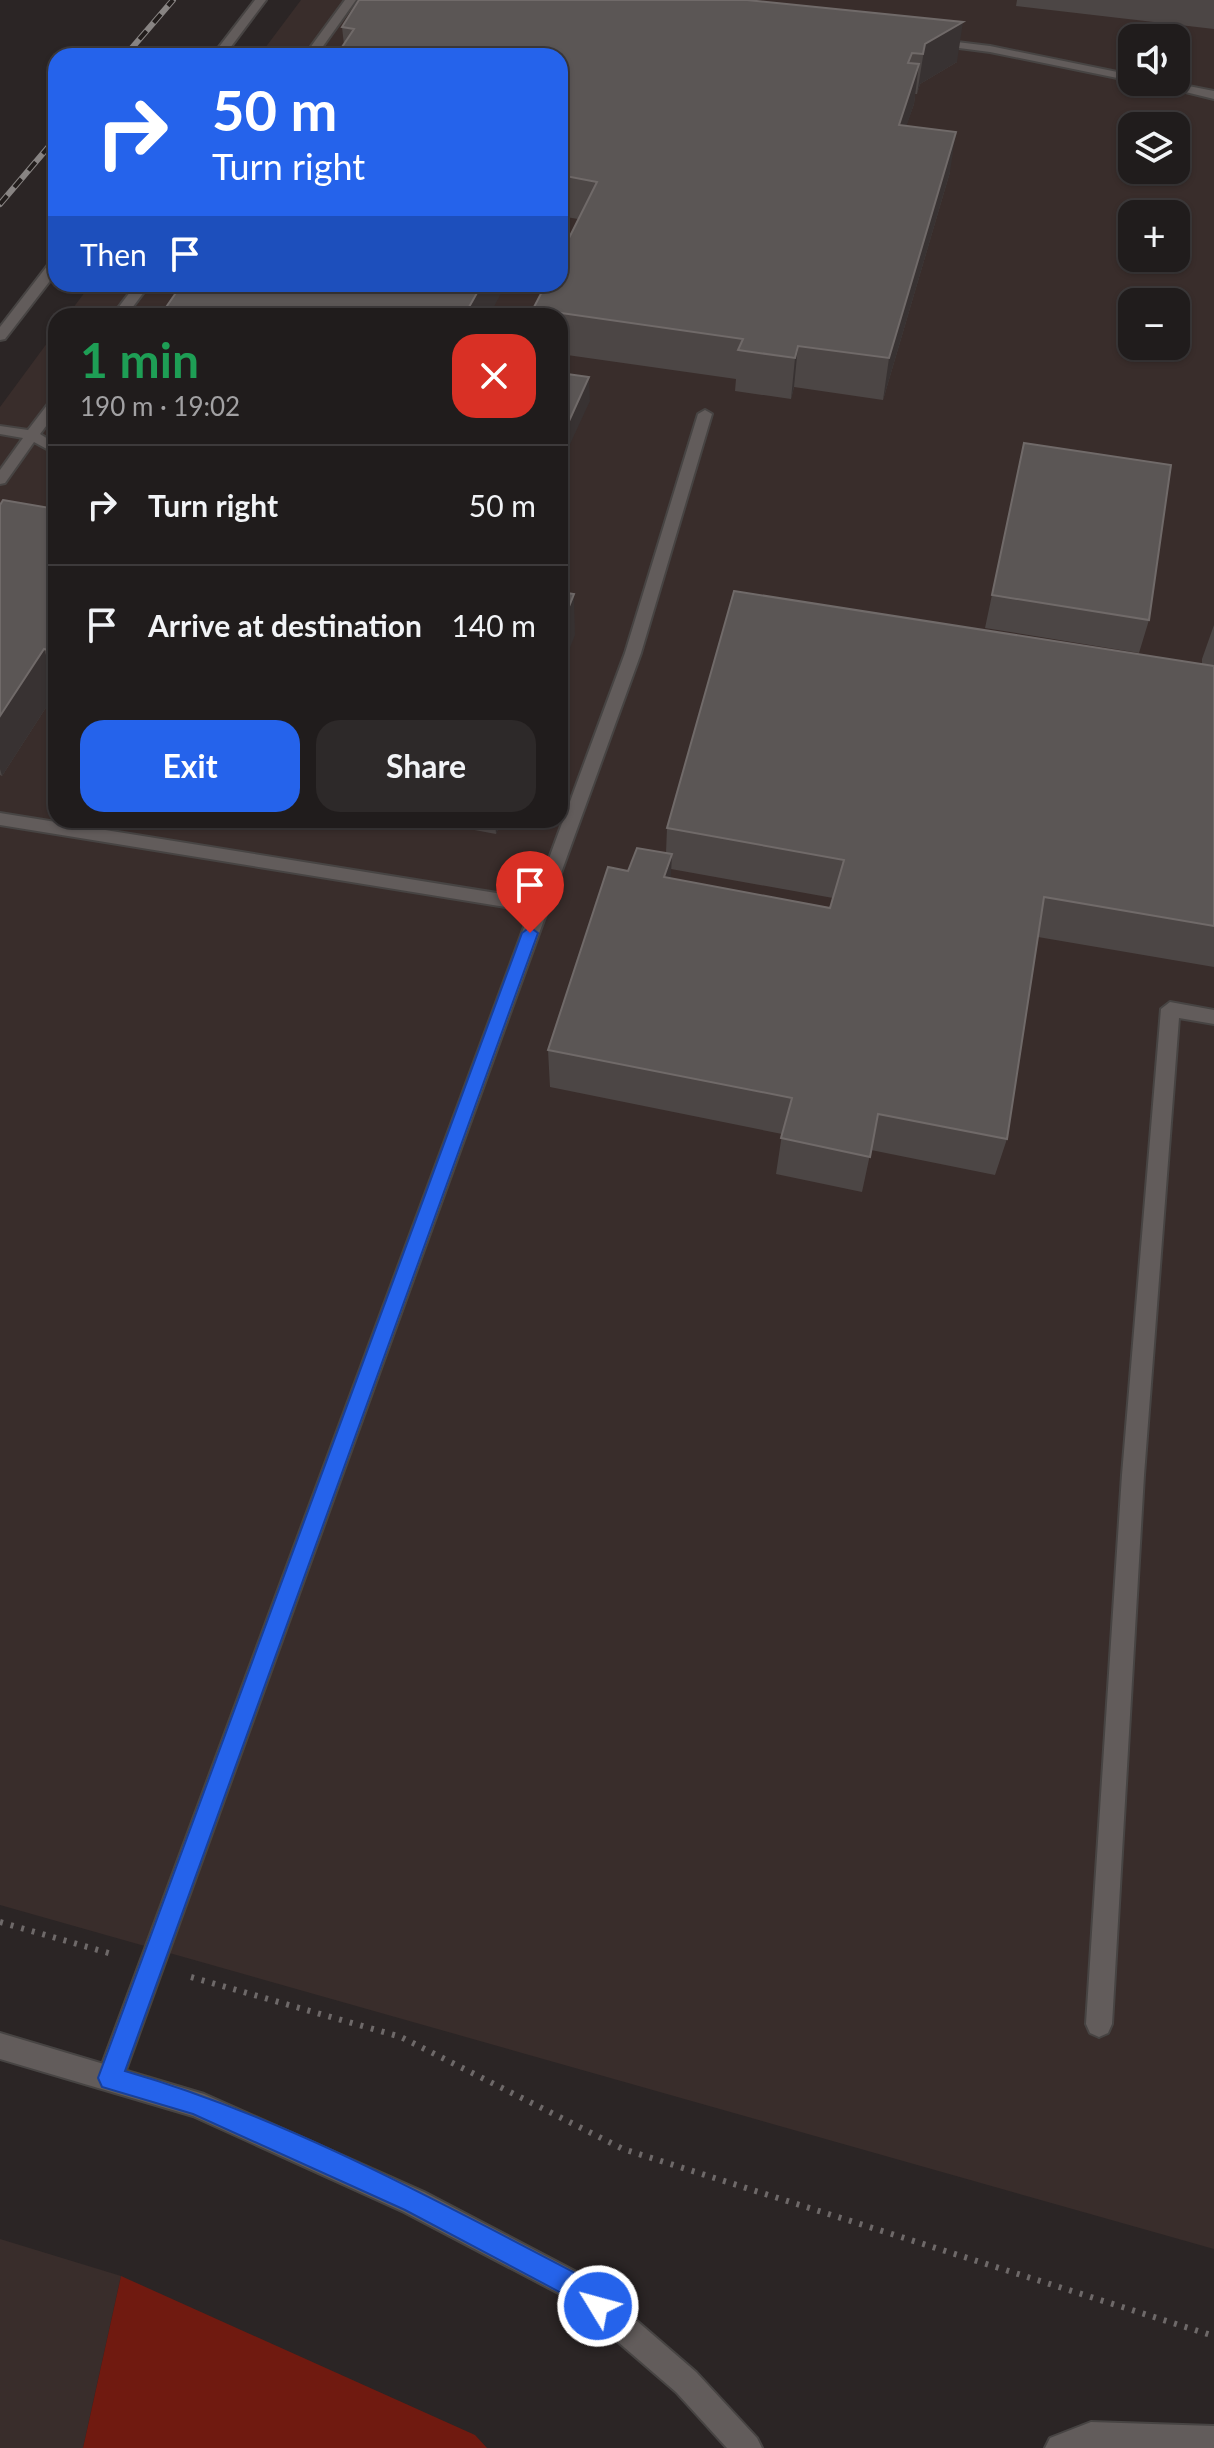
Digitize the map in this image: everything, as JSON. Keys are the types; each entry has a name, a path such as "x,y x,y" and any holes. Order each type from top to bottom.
{"street":[{"path":"224,48 261,0"},
{"path":"316,48 351,0"},
{"path":"911,40 990,49 1118,75"},
{"path":"1190,90 1214,95"},
{"path":"0,336 48,274"},
{"path":"0,480 48,414"},
{"path":"110,2078 633,653 705,414"},
{"path":"0,430 32,435 48,445"},
{"path":"0,819 48,827"},
{"path":"56,828 540,906"},
{"path":"1099,2024 1133,1475 1170,1009 1214,1017"},
{"path":"0,2046 195,2103 414,2202 576,2287 686,2382 747,2448"},
{"path":"1060,2448 1091,2436 1214,2440"}],"path":[{"path":"0,1922 401,2037 623,2149 1214,2336"}],"shaded area":[{"path":"301,0 1214,0 1214,2249 0,1905 0,407 48,342 48,828 568,828 568,308 73,308 85,292 568,292 568,48 265,48"},
{"path":"0,2239 121,2276 83,2448 0,2448"},
{"path":"121,2276 475,2435 487,2448 83,2448"}],"building":[{"path":"359,0 747,0 963,22 925,44 923,54 912,53 908,63 919,64 899,125 956,132 889,358 798,346 795,358 738,350 743,339 568,314 568,308 534,308 542,292 568,292 568,240 597,182 568,177 568,48 341,48 354,29 342,27"},
{"path":"176,292 478,292 468,308 166,308"},
{"path":"568,374 589,377 568,423"},
{"path":"1024,443 1171,465 1149,620 992,595"},
{"path":"3,500 48,508 48,650 44,649 0,716 0,505"},
{"path":"734,591 1214,666 1214,926 1044,897 1007,1139 878,1114 870,1157 781,1138 792,1098 548,1050 608,867 628,871 637,848 672,854 664,877 830,908 844,860 667,828"},
{"path":"568,593 574,594 568,609"}],"railway":[{"path":"132,48 173,0"},
{"path":"0,204 48,147"}],"route":[{"path":"530,933 110,2078 195,2103 414,2202 576,2287 598,2306"}]}
